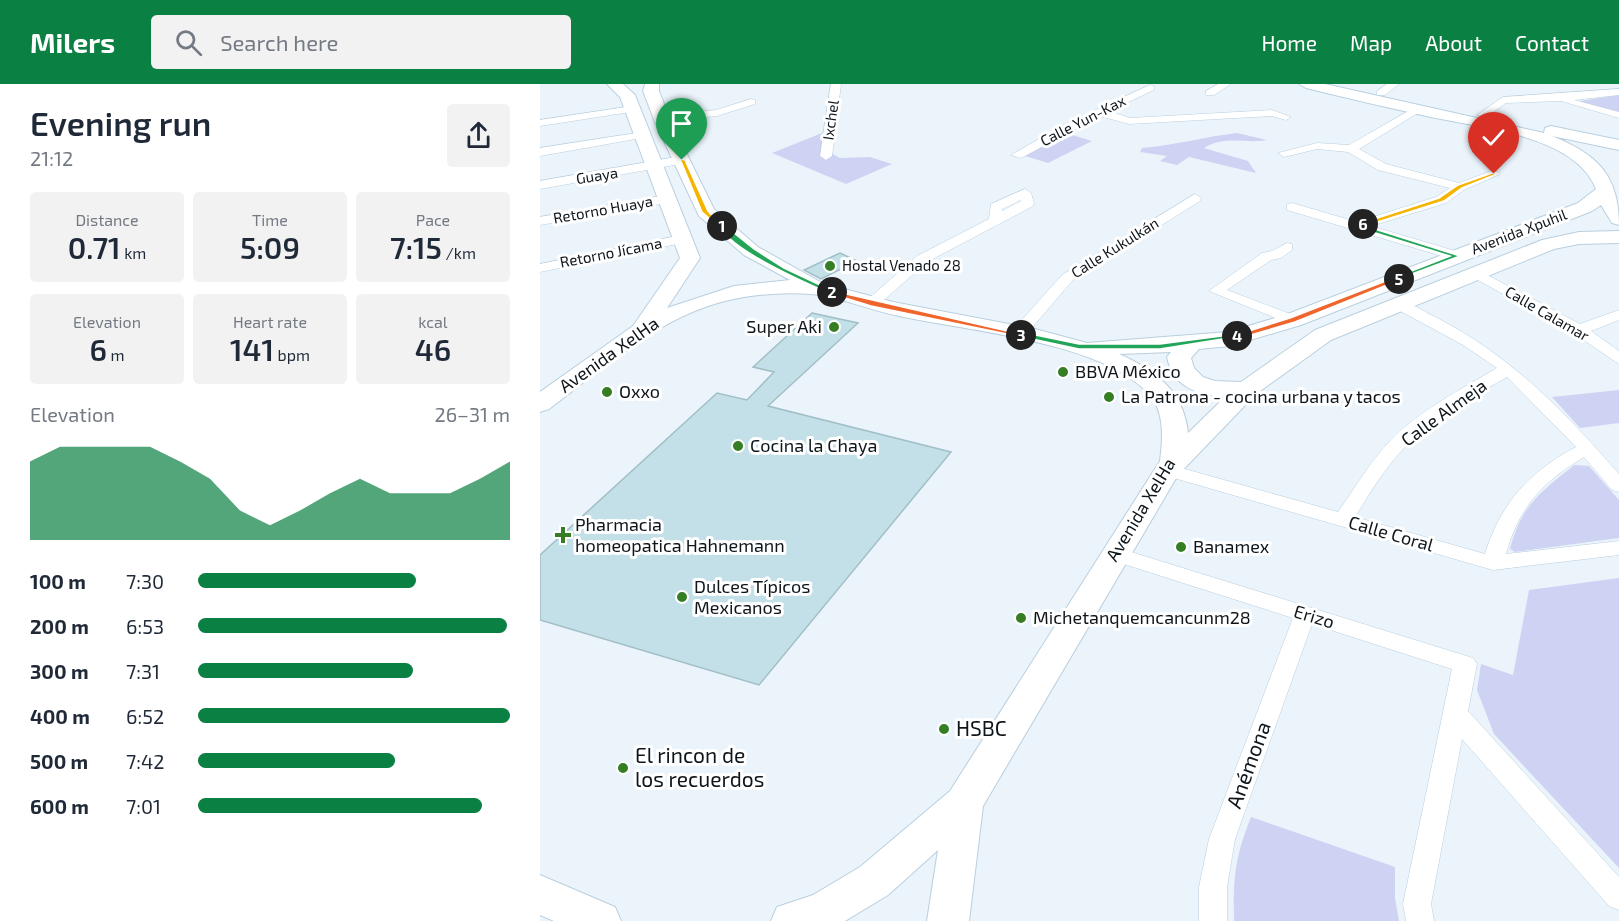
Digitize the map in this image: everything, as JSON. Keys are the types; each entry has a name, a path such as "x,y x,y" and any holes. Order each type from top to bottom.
{"street":[{"path":"614,84 627,95 690,258 642,328"},
{"path":"652,84 651,91 666,128 706,212 762,258 825,290"},
{"name":"Ixchel","path":"826,156 836,84"},
{"name":"Calle Yun-Kax","path":"1017,155 1100,112 1155,90 1131,84"},
{"path":"1210,93 1226,84"},
{"path":"1306,84 1520,133 1561,147 1594,170 1606,188"},
{"path":"1342,84 1388,88 1482,115 1619,145"},
{"path":"1606,84 1619,92"},
{"path":"1482,115 1503,100 1561,98 1619,92"},
{"path":"1561,98 1573,105 1619,115"},
{"path":"666,128 693,116 717,113 751,102"},
{"path":"540,123 633,109"},
{"path":"1351,149 1417,109"},
{"path":"1100,112 1129,121 1272,113 1286,117"},
{"path":"540,152 643,135"},
{"path":"1284,153 1317,146 1351,149 1382,167 1460,187"},
{"path":"1619,153 1605,167 1603,176 1610,205 1619,219"},
{"name":"Guaya","path":"540,185 682,160"},
{"path":"1358,226 1441,200 1460,187 1494,174"},
{"name":"Avenida Xpuhil","path":"1079,346 1191,344 1230,339 1293,320 1585,207 1598,199 1606,188"},
{"name":"Calle Kukulkán","path":"1018,334 1067,278 1195,198"},
{"name":"Retorno Huaya","path":"540,221 667,199"},
{"path":"1292,207 1457,256"},
{"path":"871,304 922,259 995,220"},
{"name":"Avenida Xpuhil","path":"1170,466 1247,389 1323,335 1474,272 1549,244 1580,237 1619,237"},
{"name":"Retorno Jícama","path":"540,268 682,239"},
{"path":"1287,247 1276,255 1267,256 1216,291 1293,320"},
{"path":"679,274 688,282 723,287 748,278 756,271 762,258"},
{"name":"Calle Calamar","path":"1474,272 1579,330 1619,359"},
{"name":"Avenida XelHa","path":"540,405 642,328 693,304 721,295 752,289 825,290 871,304 1079,346 1135,369 1156,385 1172,414 1176,436 1170,466 964,803 874,881 822,912 792,921"},
{"path":"1398,304 1468,341 1508,369 1542,400 1619,486"},
{"path":"1579,330 1619,315"},
{"path":"1191,344 1179,357 1179,366 1187,378 1214,389 1247,389"},
{"name":"Calle Almeja","path":"1343,520 1369,481 1406,436 1454,401 1508,369"},
{"path":"1493,563 1503,531 1515,507 1564,460 1587,449"},
{"name":"Calle Coral","path":"1170,466 1343,520 1493,563 1619,548"},
{"name":"Erizo","path":"1115,554 1465,664 1417,904 1420,921"},
{"name":"Anémona","path":"1213,921 1213,887 1222,839 1305,614"},
{"path":"1455,714 1619,897"},
{"path":"948,921 964,803"},
{"path":"540,894 600,921"}],"shaded area":[{"path":"1619,95 1619,113 1573,102"},
{"path":"822,133 833,136 831,153 840,158 870,157 892,164 846,184 772,153"},
{"path":"1066,133 1092,141 1048,163 1022,155"},
{"path":"1237,133 1267,140 1227,141 1204,148 1248,161 1256,173 1189,157 1177,165 1160,161 1167,156 1140,152 1142,148"},
{"path":"1619,390 1619,423 1580,428 1552,397"},
{"path":"1574,465 1589,466 1619,500 1619,538 1515,552 1510,549 1526,510 1542,492"},
{"path":"1619,578 1619,868 1494,734 1477,690 1481,664 1513,675 1529,590"},
{"path":"1251,817 1395,867 1395,898 1399,921 1234,921 1236,868 1241,844"}],"building":[{"name":"Hostal Venado 28","path":"840,253 857,261 821,279 804,270"},
{"path":"812,313 858,323 768,406 951,452 759,685 540,620 540,555 717,393 747,400 774,372 753,367"}],"place":[{"name":"Hostal Venado 28","path":"830,266"},
{"name":"Super Aki","path":"834,327"},
{"name":"BBVA México","path":"1063,372"},
{"name":"Oxxo","path":"607,392"},
{"name":"La Patrona - cocina urbana y tacos","path":"1109,397"},
{"name":"Cocina la Chaya","path":"738,446"},
{"name":"Pharmacia homeopatica Hahnemann","path":"563,535"},
{"name":"Banamex","path":"1181,547"},
{"name":"Dulces Típicos Mexicanos","path":"682,597"},
{"name":"Michetanquemcancunm28","path":"1021,618"},
{"name":"HSBC","path":"944,729"},
{"name":"El rincon de los recuerdos","path":"623,768"}],"route":[{"path":"682,160 706,212 751,251 799,279 825,290 871,304 1079,346 1160,346 1230,339 1293,320 1457,256 1358,226 1441,200 1460,187 1494,174"}]}
